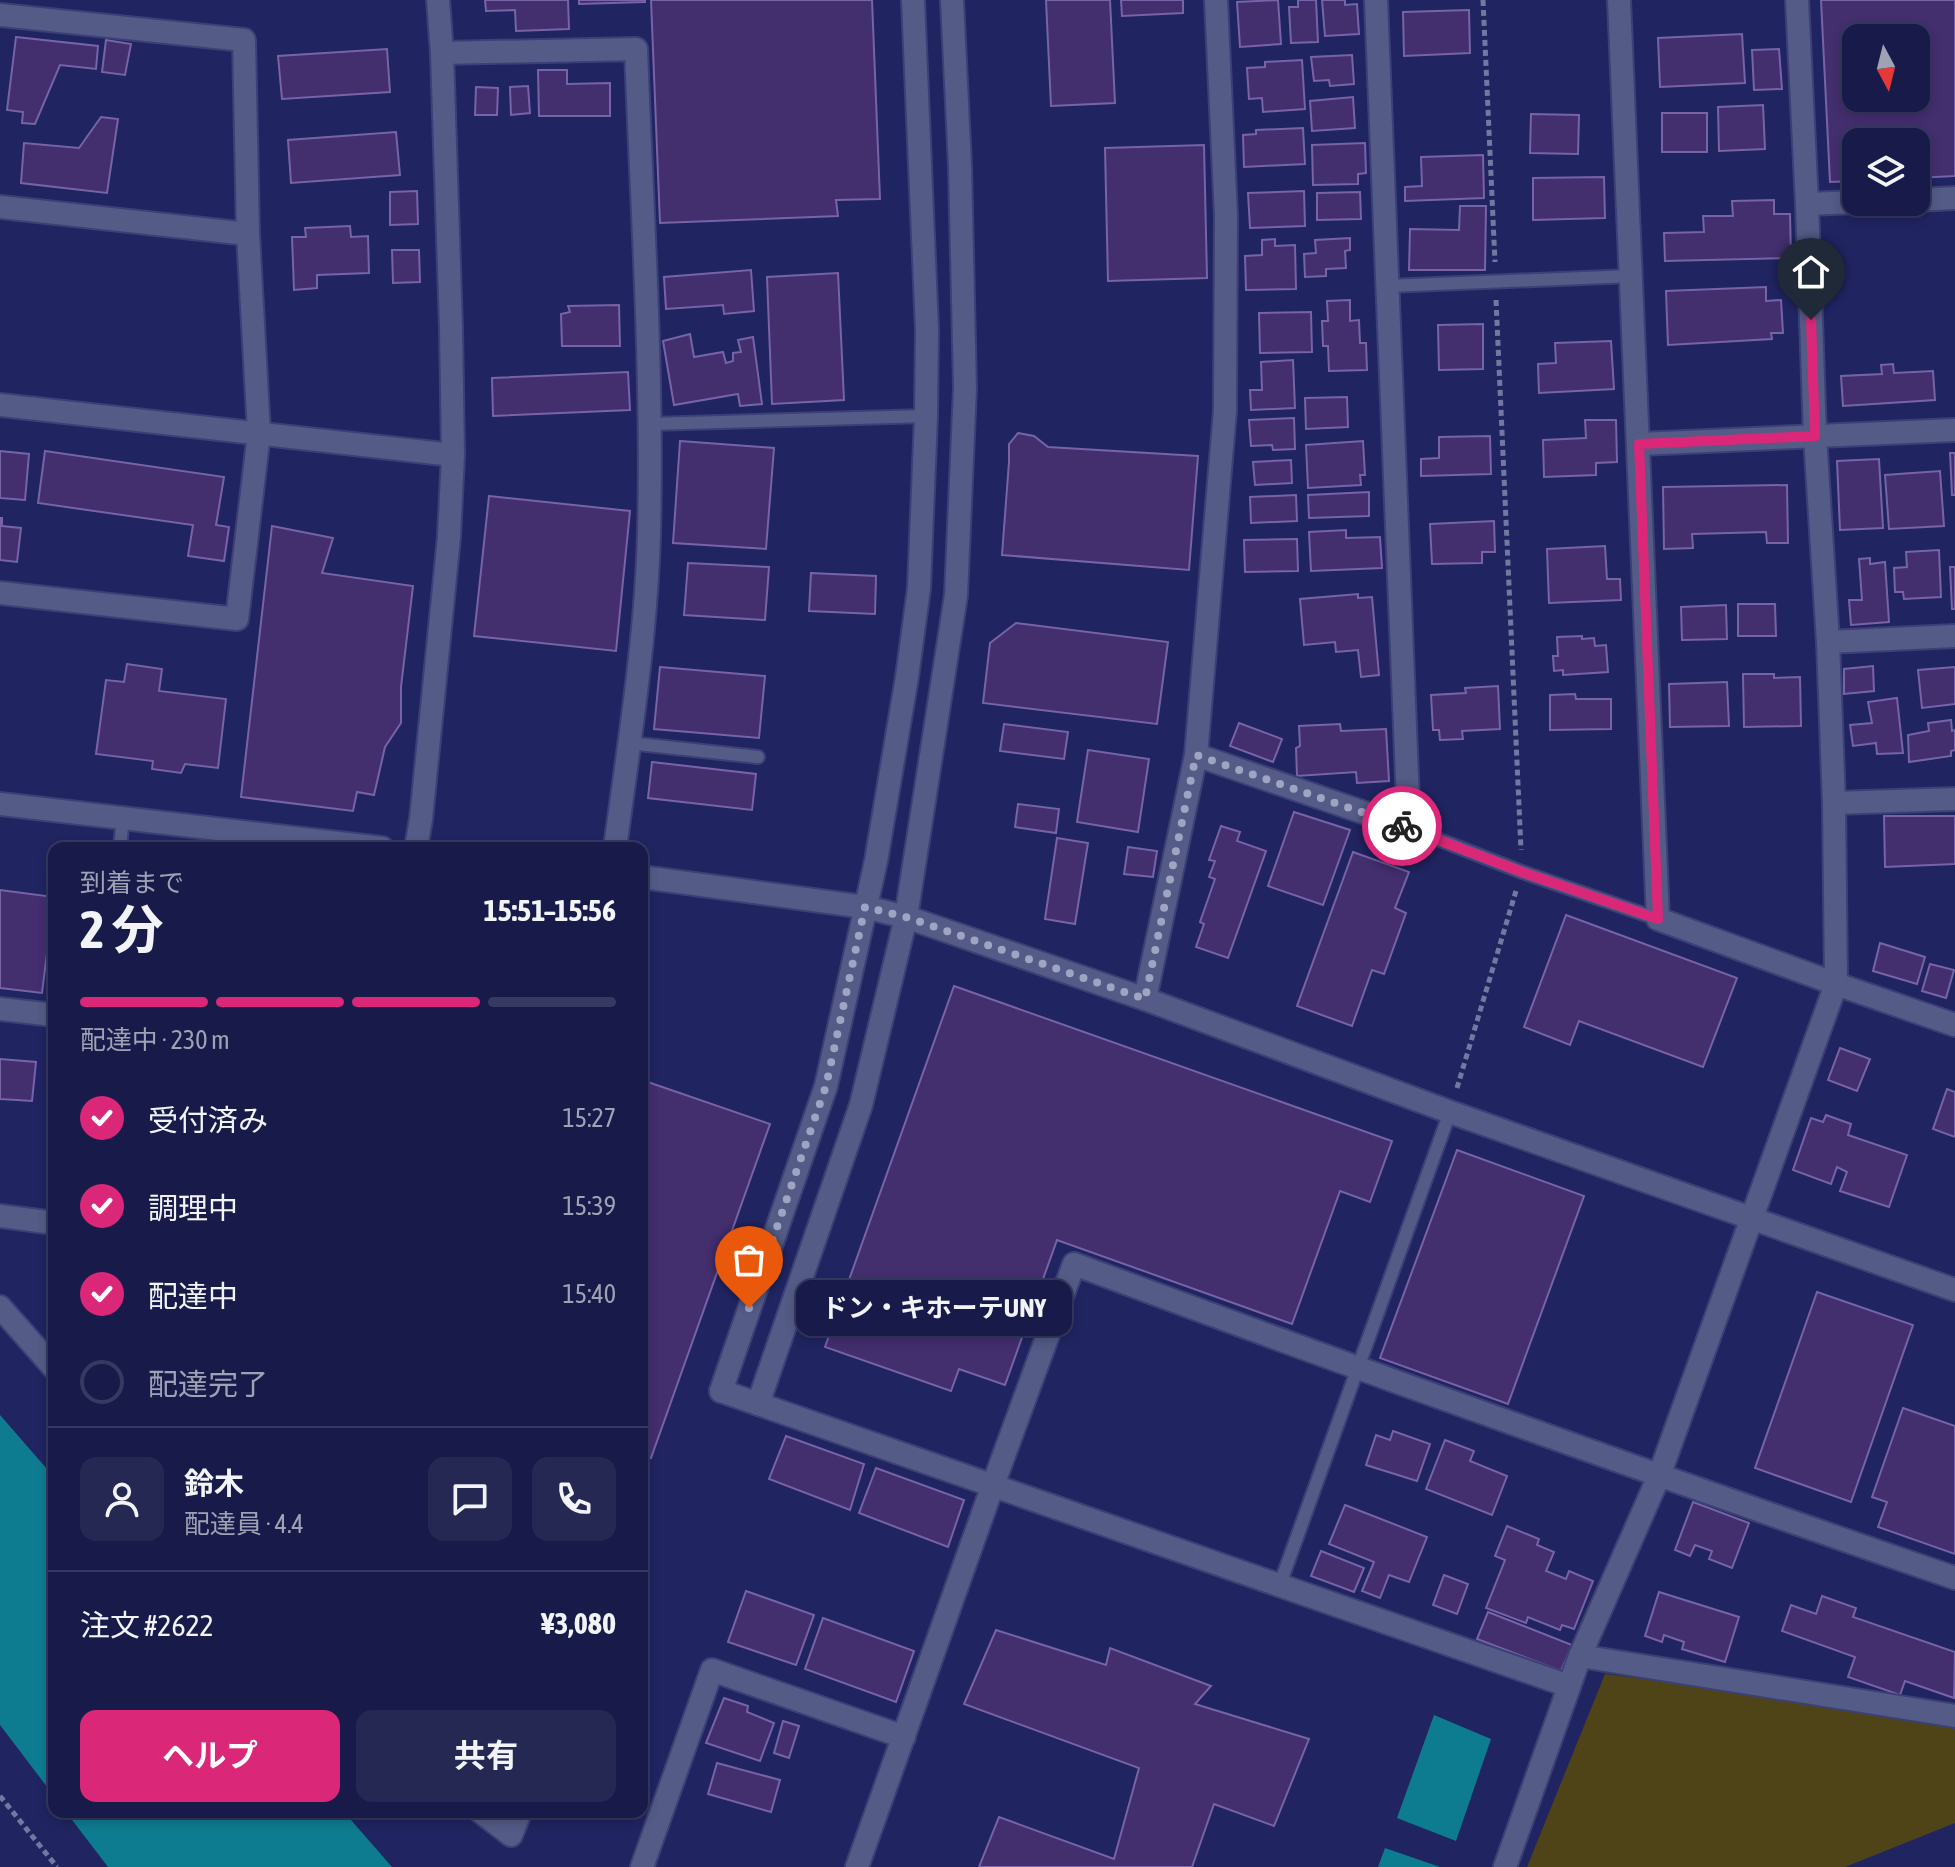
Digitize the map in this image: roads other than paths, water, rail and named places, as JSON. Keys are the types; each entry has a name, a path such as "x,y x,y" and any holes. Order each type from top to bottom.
{"street":[{"path":"417,842 449,537 453,455 438,0"},
{"path":"913,0 927,330 919,588 907,677 876,861 826,1086 721,1391 1569,1686"},
{"path":"758,1404 861,1105 906,917 954,610 965,388 960,166 952,0"},
{"path":"1145,999 1196,755 1225,411 1226,216 1216,0"},
{"path":"1196,755 1409,828 1376,0"},
{"path":"1619,0 1658,919 1955,1025"},
{"path":"1505,1867 1580,1656 1659,1476 1836,984 1828,642 1815,436 1797,0"},
{"path":"0,15 244,40 248,234 259,433 237,619 0,593"},
{"path":"442,53 636,49 650,424 649,537 642,635 616,842"},
{"path":"1930,199 1955,198"},
{"path":"1807,204 1842,203"},
{"path":"0,207 248,234"},
{"path":"0,405 453,455"},
{"path":"1639,444 1955,430"},
{"path":"1828,642 1955,636"},
{"path":"1834,803 1955,799"},
{"path":"0,804 332,842"},
{"path":"648,878 865,907 906,917 1145,999 1450,1112 1955,1290"},
{"path":"0,1009 48,1014"},
{"path":"0,1216 48,1222"},
{"path":"857,1867 1074,1264 1357,1369 1955,1578"},
{"path":"0,1307 48,1361"},
{"path":"1580,1656 1955,1716"},
{"path":"642,1867 712,1670 904,1737"},
{"path":"489,1818 511,1835 518,1818"}],"lane":[{"path":"1387,286 1631,276"},
{"path":"650,424 926,416"},
{"path":"629,743 758,757"},
{"path":"121,842 123,817"},
{"path":"1409,828 1522,872 1658,919"},
{"path":"1279,1587 1450,1112"}],"place":[{"name":"ドン・キホーテUNY","path":"749,1308"}]}
